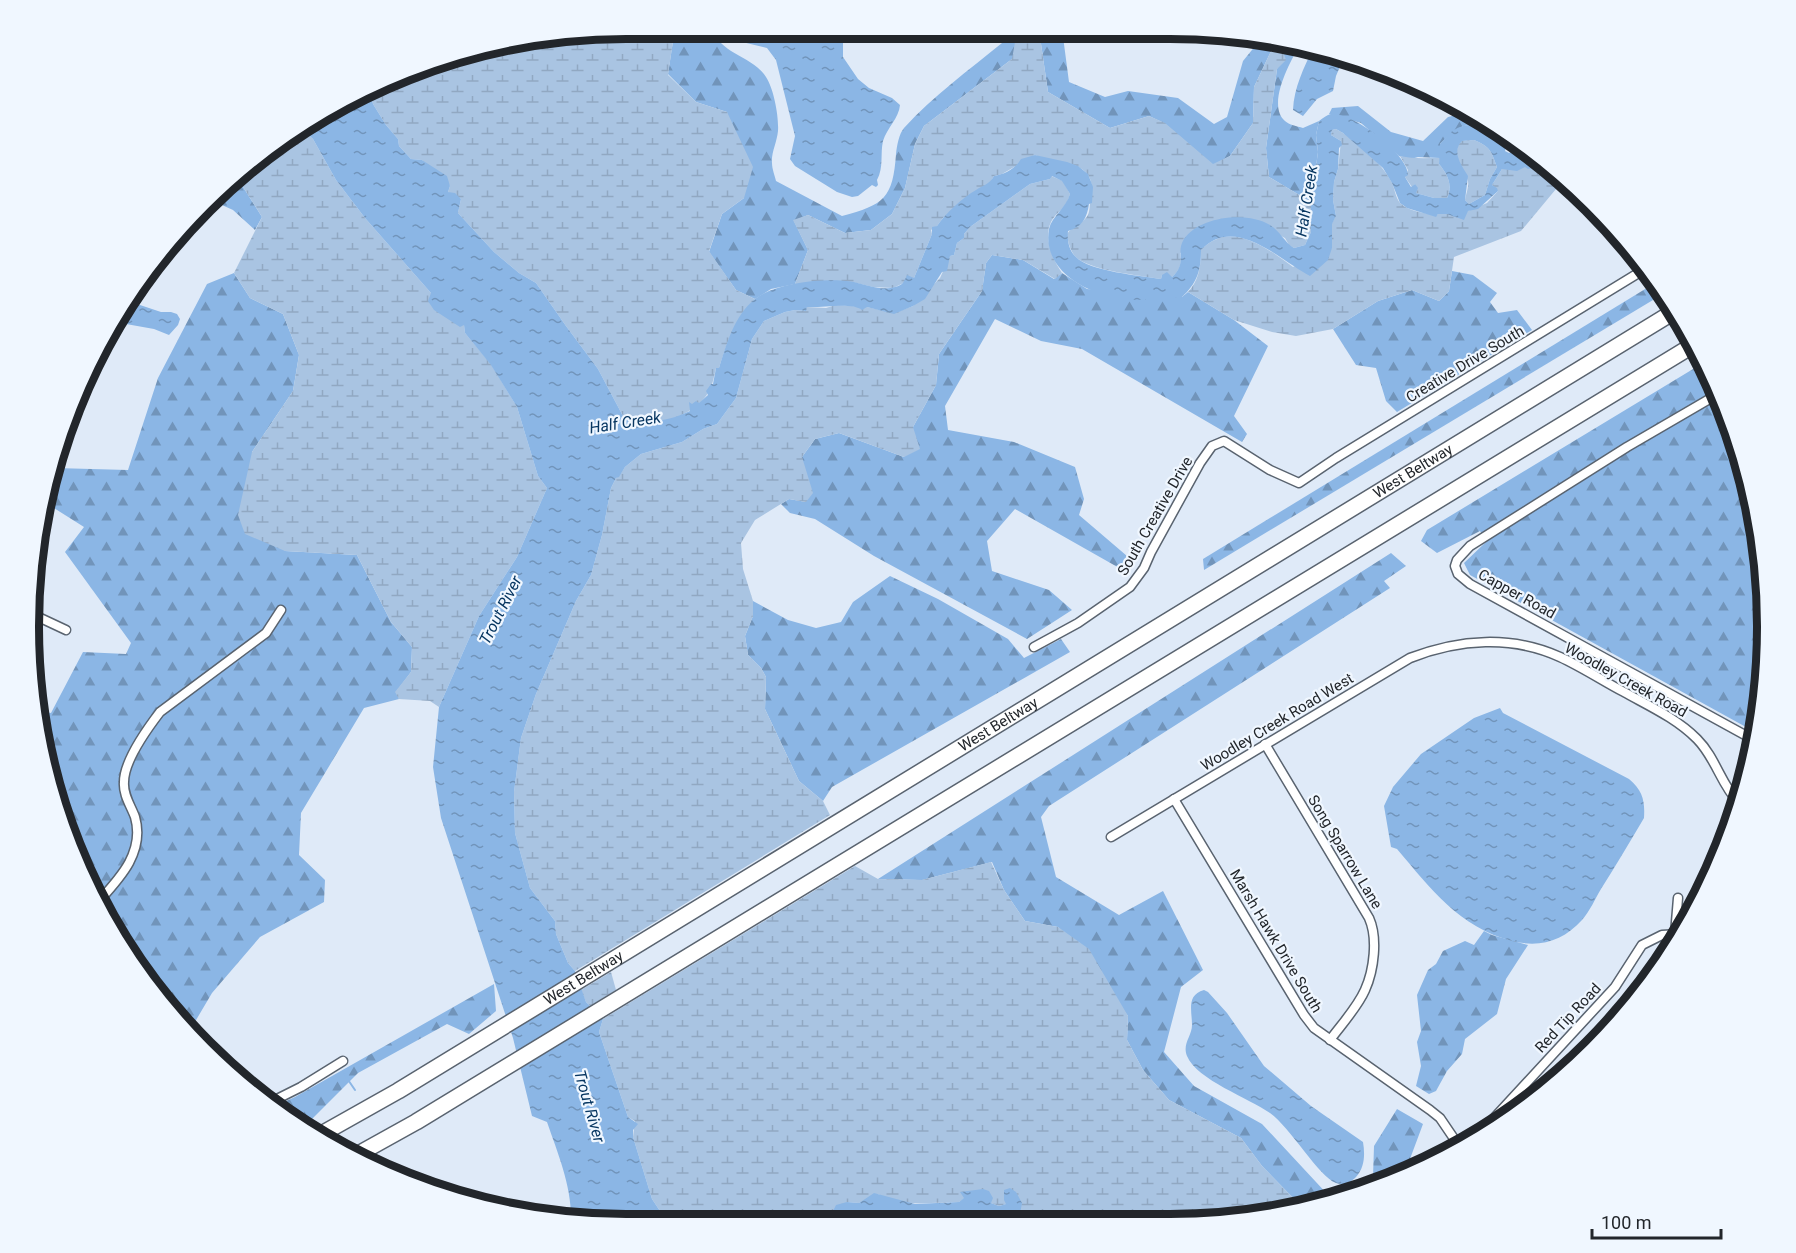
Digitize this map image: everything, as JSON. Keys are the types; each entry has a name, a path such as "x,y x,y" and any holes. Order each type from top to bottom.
{"highway":[{"name":"West Beltway","path":"327,1131 398,1091 1667,316"},
{"path":"364,1151 416,1122 478,1082 1687,349"}],"street":[{"name":"Creative Drive South","path":"1299,483 1336,458 1639,273"},
{"name":"Capper Road","path":"1710,399 1498,527 1462,553 1455,566 1458,574 1470,584 1747,736"},
{"name":"South Creative Drive","path":"1034,647 1078,623 1130,587 1144,568 1189,483 1212,446 1224,441 1270,470 1299,483"},
{"path":"105,895 133,858 137,846 138,828 123,785 125,772 152,723 160,712 266,633 281,610"},
{"path":"39,617 66,630"},
{"name":"Woodley Creek Road","path":"1462,643 1504,642 1542,650 1560,657 1672,719 1698,740 1719,770 1732,796"},
{"name":"Woodley Creek Road West","path":"1111,837 1410,658 1441,647 1462,643"},
{"name":"Song Sparrow Lane","path":"1265,744 1374,928 1375,940 1364,993 1330,1040"},
{"name":"Marsh Hawk Drive South","path":"1174,799 1304,1016 1314,1028 1330,1040 1430,1110 1455,1139"},
{"path":"1677,921 1678,898"},
{"name":"Red Tip Road","path":"1499,1113 1616,987 1642,945 1662,935 1669,935"},
{"path":"277,1099 343,1061"}],"green space":[{"path":"672,39 718,39 760,70 769,82 777,111 778,131 772,159 776,181 842,216 868,208 884,197 892,181 901,133 915,116 1002,43 1003,39 1031,39 1012,59 924,126 915,144 905,188 892,214 871,230 845,233 808,215 794,221 808,250 795,284 771,289 755,299 736,290 709,252 722,214 744,198 727,112 696,102 668,74"},
{"path":"672,39 668,75 696,102 727,112 753,167 744,198 722,214 709,251 736,290 755,299 732,331 719,368 716,368 712,386 705,398 693,409 669,420 650,422 624,418 598,369 536,283 519,273 494,252 458,213 461,199 448,192 450,186 447,181 422,160 411,159 399,146 398,139 373,104 371,98 438,70 512,50 588,40"},
{"path":"1016,39 1040,39 1048,92 1110,128 1149,116 1165,123 1213,164 1230,156 1253,123 1254,87 1272,48 1283,51 1286,60 1277,69 1266,148 1269,177 1311,202 1311,232 1305,245 1294,248 1285,238 1245,218 1180,253 1180,266 1172,277 1162,275 1161,279 1115,272 1091,265 1075,256 1069,246 1067,234 1089,213 1092,184 1088,175 1074,165 1035,155 1002,174 994,176 990,183 943,218 931,230 932,234 914,278 893,288 873,287 852,282 795,284 808,250 793,220 808,215 845,233 871,230 892,214 905,188 915,144 924,126 1012,59"},
{"path":"1040,39 1063,39 1069,82 1105,97 1128,91 1178,98 1214,124 1227,117 1243,61 1256,46 1272,48 1254,87 1253,123 1230,156 1213,165 1164,123 1149,116 1110,128 1048,92"},
{"path":"1278,49 1295,53 1279,94 1280,114 1285,121 1303,128 1319,121 1316,135 1318,152 1311,202 1269,177 1266,148 1277,69 1283,51"},
{"path":"1358,106 1391,132 1423,141 1448,117 1457,115 1477,126 1468,125 1455,130 1440,144 1440,158 1411,159 1399,156 1361,123 1329,114 1332,108"},
{"path":"1336,129 1351,139 1381,166 1391,181 1400,203 1412,210 1436,216 1468,211 1487,203 1498,191 1492,185 1502,169 1531,163 1560,187 1521,231 1454,257 1449,291 1439,301 1412,290 1378,301 1333,329 1296,336 1272,332 1234,320 1188,292 1199,272 1201,250 1212,241 1224,237 1236,237 1260,245 1293,267 1332,248 1332,223 1336,216 1333,200 1334,182 1341,141 1331,135 1332,130"},
{"path":"307,134 313,139 336,180 365,218 431,293 464,325 465,333 491,364 517,407 538,476 547,488 517,557 479,616 439,707 430,701 399,699 395,692 411,672 412,647 391,622 357,555 285,551 245,534 238,515 252,452 293,391 299,355 283,314 250,298 234,273 262,217 241,183 269,160"},
{"path":"1474,140 1490,150 1497,167 1485,195 1469,204 1465,200 1468,181 1457,151 1461,141"},
{"path":"1400,156 1440,158 1439,164 1449,184 1447,198 1434,198 1416,193 1415,184 1412,187 1405,177 1408,170"},
{"path":"1051,176 1063,181 1070,194 1066,203 1053,218 1048,235 1052,255 1062,273 1055,279 1023,260 992,255 986,263 982,291 939,354 936,385 913,427 920,449 904,457 839,433 815,439 802,457 813,493 806,502 789,499 755,520 741,543 743,569 753,601 753,616 745,636 748,655 761,668 766,677 765,709 799,781 823,801 830,815 575,971 568,963 556,934 555,921 530,888 515,833 514,792 521,738 536,694 576,601 591,575 611,488 616,478 641,454 682,442 703,429 717,424 736,398 752,339 764,321 785,312 805,311 807,307 826,308 836,305 867,307 894,313 913,306 940,278 950,256 954,255 957,243 964,238 964,234 970,227 1030,184 1050,179"},
{"path":"241,183 262,217 255,230 233,210 219,204"},
{"path":"992,255 1023,260 1054,279 1062,273 1087,289 1182,297 1188,292 1234,320 1268,346 1234,416 1247,434 1242,442 1082,349 1041,341 995,319 945,406 948,430 1014,442 1075,467 1084,499 1079,515 1134,562 1128,573 1015,509 987,541 992,571 1049,590 1072,610 1027,639 874,556 815,519 790,513 781,504 789,499 806,502 802,457 815,439 839,433 904,457 913,427 936,385 939,354 982,291 986,263"},
{"path":"1452,271 1473,275 1497,293 1490,302 1498,313 1517,310 1532,330 1397,412 1386,401 1376,368 1356,365 1333,329 1378,301 1412,290 1439,301 1449,291"},
{"path":"234,273 250,298 283,314 299,355 293,391 252,452 285,551 357,555 391,622 412,647 411,672 396,692 399,699 364,708 301,813 299,855 325,880 324,902 260,937 212,993 194,1024 160,984 138,953 100,886 70,815 59,779 45,712 51,713 83,652 126,654 131,643 65,552 84,527 51,506 61,468 128,470 158,378 207,284"},
{"path":"1649,287 1657,298 1204,570 1203,559"},
{"path":"1696,367 1726,438 1746,512 1752,550 1757,626 1756,665 1748,728 1470,575 1464,563 1487,541 1480,531 1437,553 1421,541 1427,530"},
{"path":"1391,553 1406,566 1384,581 1390,588 1049,806 1041,817 1056,877 1119,915 1163,891 1203,970 1181,987 1164,1052 1194,1086 1262,1124 1326,1193 1295,1200 1262,1166 1241,1138 1169,1100 1143,1070 1127,1040 1128,1016 1058,927 1025,921 1004,890 992,862 922,880 878,879"},
{"path":"890,576 938,599 1008,639 1024,658 1061,639 1070,652 832,787 823,801 799,781 765,709 766,677 761,668 748,655 745,636 753,616 753,601 788,620 816,628 841,622 853,602"},
{"path":"991,862 1004,890 1025,921 1058,927 1089,949 1128,1016 1127,1040 1143,1070 1169,1100 1241,1138 1262,1166 1295,1200 1208,1213 1019,1214 1007,1204 999,1206 961,1192 965,1198 959,1202 928,1203 907,1203 878,1194 859,1203 847,1202 839,1214 662,1214 652,1199 633,1137 635,1121 628,1117 599,1032 603,1019 855,866 878,879 922,880"},
{"path":"1484,931 1528,945 1506,979 1497,1014 1465,1039 1462,1054 1447,1071 1436,1091 1429,1094 1416,1086 1421,1066 1417,1042 1421,1031 1417,995 1428,970 1436,964 1443,951 1465,941 1474,945"},
{"path":"611,972 616,990 590,1006 581,990"},
{"path":"494,984 496,1011 469,1034 447,1024 358,1073 310,1121 283,1103"},
{"path":"1397,1109 1423,1124 1409,1162 1373,1177 1374,1146"}],"water":[{"path":"735,39 843,39 843,57 858,79 869,88 892,98 900,105 883,141 876,187 872,185 858,196 852,197 837,192 795,166 790,159 795,136 776,60 767,48"},
{"path":"1310,56 1341,65 1333,91 1317,99 1303,116 1293,110 1300,78"},
{"path":"371,98 386,125 398,139 399,146 411,159 422,160 447,176 450,186 448,192 455,193 461,199 458,213 494,252 519,273 536,283 598,369 624,418 650,421 673,418 690,411 689,402 699,403 708,395 706,391 713,384 716,368 719,368 732,330 742,313 755,299 776,288 803,282 831,280 890,288 900,285 907,275 914,278 932,234 932,227 937,226 965,197 988,183 994,176 1013,168 1021,159 1035,155 1067,162 1078,166 1088,174 1093,187 1092,203 1089,204 1083,221 1068,231 1069,245 1076,257 1082,262 1103,269 1161,279 1162,275 1167,272 1172,277 1177,272 1182,244 1191,231 1201,225 1224,218 1249,218 1260,221 1274,228 1294,248 1305,245 1311,232 1311,202 1318,152 1316,135 1319,121 1330,114 1352,120 1377,136 1399,156 1406,166 1408,175 1405,177 1411,187 1415,184 1418,188 1416,193 1434,198 1447,198 1450,189 1447,176 1439,164 1440,144 1459,127 1475,125 1505,144 1505,151 1509,153 1514,150 1527,160 1532,164 1532,168 1525,167 1517,171 1502,169 1492,185 1498,191 1478,209 1468,211 1464,220 1447,214 1438,214 1436,217 1407,208 1400,203 1383,168 1343,133 1336,129 1332,130 1331,135 1341,141 1342,145 1339,148 1338,169 1334,182 1333,200 1336,216 1332,224 1332,248 1328,260 1310,276 1256,243 1228,236 1214,240 1201,250 1197,276 1182,297 1132,300 1091,290 1079,284 1059,267 1052,256 1049,229 1070,194 1062,181 1052,176 1050,179 1030,184 970,227 964,234 964,238 957,243 954,255 950,256 947,271 942,272 925,299 913,306 894,314 867,307 862,310 851,306 807,307 806,311 785,312 764,321 752,339 736,398 717,424 703,429 682,442 641,454 625,467 611,488 591,575 576,601 536,694 521,738 514,792 515,833 530,888 555,921 556,934 568,963 575,971 586,1002 603,1019 599,1032 628,1117 638,1124 633,1130 633,1137 652,1199 662,1214 626,1214 571,1211 567,1183 547,1122 532,1116 513,1038 441,818 433,767 439,707 479,616 517,557 547,488 538,476 517,407 491,365 465,333 464,325 460,327 434,310 428,301 431,293 365,218 336,180 313,139 307,134","holes":["1474,140 1490,150 1497,167 1485,195 1469,204 1465,200 1468,176 1457,150 1462,141"]},
{"path":"136,304 161,312 177,314 180,319 169,335 154,329 124,322"},
{"path":"1500,708 1503,713 1629,779 1640,792 1644,806 1644,818 1585,916 1575,927 1559,938 1541,943 1512,941 1476,926 1447,905 1397,849 1391,847 1384,806 1393,787 1421,754 1474,718"},
{"path":"1204,990 1227,1013 1264,1066 1311,1106 1363,1142 1363,1165 1354,1179 1341,1184 1329,1179 1270,1113 1212,1081 1193,1065 1186,1052 1186,1044 1192,1029 1191,1004 1198,992"},
{"path":"1010,1188 1016,1192 1022,1203 1020,1214 836,1214 833,1211 836,1205 847,1202 859,1203 874,1193 915,1204 959,1202 964,1198 960,1192 983,1189 989,1191 993,1198 991,1203 999,1206 1006,1204 1004,1190"}],"waterway":[{"path":"344,1074 355,1090"}],"water label":[{"name":"Half Creek","path":"1306,201"},
{"name":"Half Creek","path":"625,422"},
{"name":"Trout River","path":"500,610"},
{"name":"Trout River","path":"590,1106"}]}
